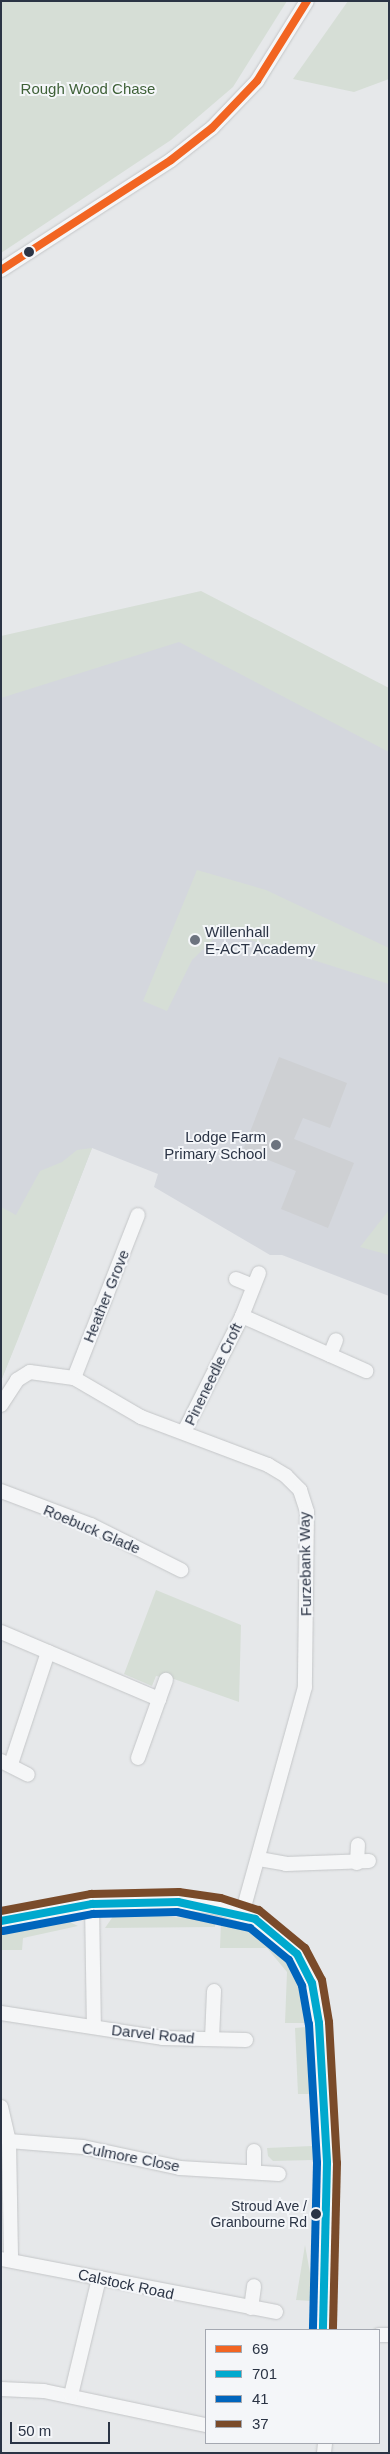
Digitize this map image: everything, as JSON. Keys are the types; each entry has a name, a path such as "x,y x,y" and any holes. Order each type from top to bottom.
{"street":[{"path":"1,270 171,160 212,128 257,81 307,1"},
{"name":"Heather Grove","path":"74,1378 138,1215"},
{"name":"Pineneedle Croft","path":"184,1432 242,1316 256,1279 236,1279"},
{"name":"Pineneedle Croft","path":"242,1316 366,1371"},
{"path":"330,1355 336,1340"},
{"name":"Furzebank Way","path":"1,1405 17,1380 30,1372 74,1378 141,1417 184,1432 286,1476 300,1490 307,1512 305,1687 259,1859 242,1914"},
{"name":"Roebuck Glade","path":"1,1491 91,1525 181,1570"},
{"path":"1,1632 159,1699"},
{"path":"28,1775 6,1763 48,1652"},
{"path":"138,1758 166,1680"},
{"path":"259,1859 286,1864 363,1862 358,1845"},
{"path":"1,1921 92,1904 178,1902 242,1914 266,1925 285,1941 304,1966 317,2001 327,2163 323,2329"},
{"name":"Darvel Road","path":"92,1904 94,2027"},
{"name":"Darvel Road","path":"212,2039 214,1991"},
{"name":"Darvel Road","path":"1,2013 162,2038 246,2040"},
{"path":"1,2107 9,2141 6,2259"},
{"name":"Culmore Close","path":"9,2141 83,2146 180,2168 279,2174"},
{"path":"254,2151 254,2172"},
{"name":"Calstock Road","path":"6,2259 276,2312"},
{"path":"71,2395 99,2278"},
{"path":"251,2308 254,2286"},
{"path":"1,2390 71,2395 205,2425"}],"shaded area":[{"name":"Willenhall E-ACT Academy","path":"180,625 389,732 389,1296 282,1255 270,1255 154,1187 158,1174 92,1148 1,1381 1,638"}],"green space":[{"name":"Rough Wood Chase","path":"1,1 287,1 233,87 171,140 1,253"},
{"path":"348,1 389,1 389,79 354,92 293,79"},
{"path":"201,591 389,688 389,752 179,642 1,698 1,636"},
{"path":"197,870 266,890 389,948 389,984 222,931 192,960 167,1011 143,1001"},
{"path":"92,1148 1,1381 1,1207 16,1215 40,1171 62,1162 77,1150"},
{"path":"389,1210 389,1255 360,1247"},
{"path":"156,1590 241,1625 239,1702 174,1679 156,1676 152,1686 124,1674"},
{"path":"133,1914 199,1919 215,1922 215,1927 105,1928 114,1915"},
{"path":"68,1921 78,1926 23,1938 22,1950 1,1950 1,1935"},
{"path":"221,1922 252,1932 277,1950 297,1979 305,2023 285,2023 287,1972 267,1948 220,1948"},
{"path":"306,2027 309,2094 298,2094 295,2028"},
{"path":"312,2146 313,2160 273,2161 268,2156 267,2148"},
{"path":"305,2245 312,2284 311,2301 296,2300"}],"building":[{"name":"Lodge Farm Primary School","path":"279,1057 347,1083 330,1128 303,1118 294,1139 354,1163 328,1228 281,1209 296,1171 243,1150"}],"transit line":[{"name":"69","path":"1,270 171,160 212,128 257,81 307,1"},
{"name":"37","path":"1,1911 91,1894 179,1892 221,1898 259,1910 305,1948 322,1980 329,2022 337,2163 333,2329"},
{"name":"701","path":"1,1921 92,1904 178,1902 255,1919 297,1954 312,1983 319,2023 327,2163 323,2329"},
{"name":"41","path":"3,1931 93,1914 177,1912 250,1928 289,1960 302,1986 309,2024 317,2163 313,2329"}],"place":[{"name":"Willenhall E-ACT Academy","path":"195,940"},
{"name":"Lodge Farm Primary School","path":"276,1145"},
{"name":"Stroud Ave / Granbourne Rd","path":"316,2214"}]}
